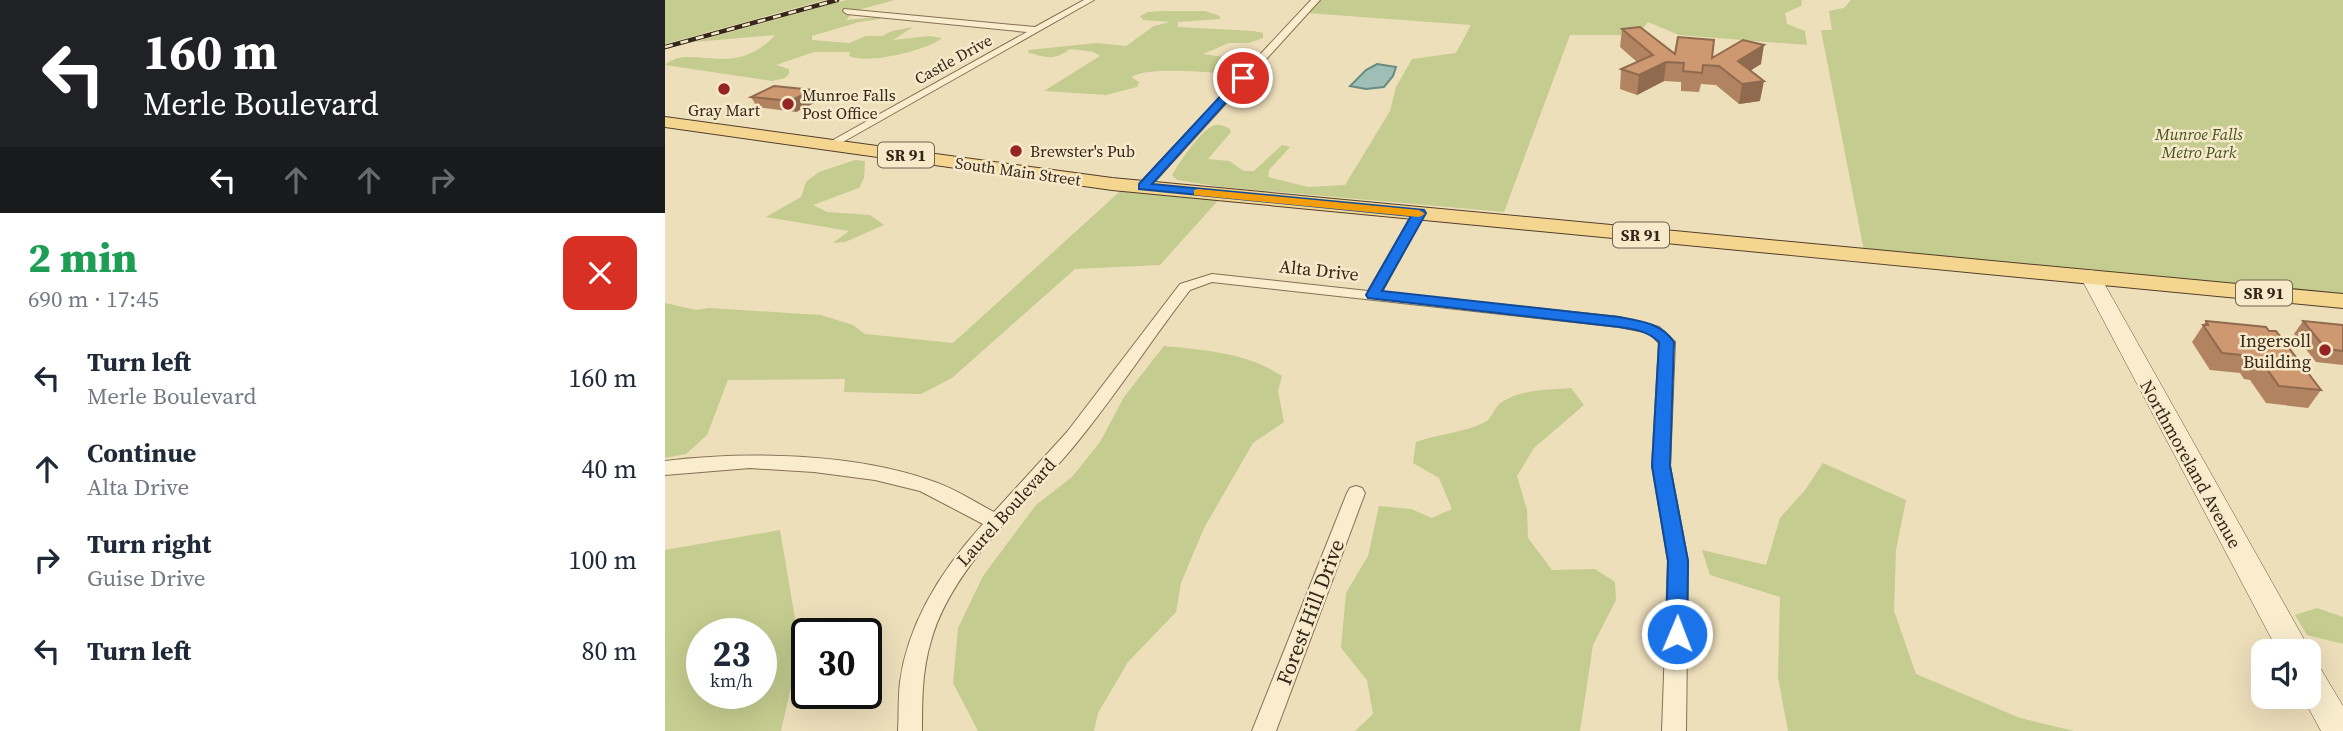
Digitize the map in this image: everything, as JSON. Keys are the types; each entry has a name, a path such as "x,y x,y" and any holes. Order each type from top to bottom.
{"main road":[{"name":"South Main Street","path":"665,122 1143,187 1419,213"},
{"name":"SR 91","path":"1419,213 2343,301"}],"street":[{"name":"Castle Drive","path":"830,145 1090,0"},
{"path":"1143,187 1316,0"},
{"path":"847,11 1036,30"},
{"path":"1373,295 1419,213"},
{"name":"Northmoreland Avenue","path":"2090,276 2287,639"},
{"name":"Alta Drive","path":"1161,318 1185,288 1212,278 1574,317 1644,326 1654,330 1667,342 1661,466 1678,561 1674,731"},
{"name":"Laurel Boulevard","path":"910,731 909,689 919,641 930,612 953,573 1072,437 1161,318"},
{"path":"665,468 718,461 759,461 872,472 939,491 995,522"},
{"name":"Forest Hill Drive","path":"1264,731 1356,493"},
{"path":"2321,699 2339,731"}],"green space":[{"path":"665,0 825,0 665,44"},
{"path":"846,0 895,0 854,11 846,20 881,17 880,19 859,22 812,36 812,40 849,43 866,36 882,36 913,27 893,40 929,36 942,38 935,43 897,55 870,59 849,56 850,52 814,52 776,65 789,69 789,74 785,78 772,81 665,65 675,59 687,57 729,59 744,56 760,49 775,35 694,42"},
{"path":"1319,0 1802,0 1801,6 1785,13 1787,24 1805,31 1807,45 1679,35 1648,22 1638,35 1570,35 1504,212 1222,187 1177,180 1172,175 1190,148 1208,129 1219,125 1229,128 1231,132 1208,159 1229,161 1244,171 1254,171 1282,145 1290,147 1269,170 1268,177 1308,187 1345,185 1390,111 1396,87 1412,59 1456,53 1471,25 1307,13"},
{"name":"Munroe Falls Metro Park","path":"1851,0 2343,0 2343,301 1865,256 1821,30 1832,30 1829,11 1844,8"},
{"path":"1205,11 1220,16 1220,19 1178,22 1178,27 1254,31 1263,33 1263,38 1249,43 1229,43 1203,54 1245,60 1248,64 1227,85 1223,84 1218,73 1161,71 1131,77 1139,82 1137,87 1106,95 1044,91 1100,56 1094,52 1070,49 1060,55 1046,57 1029,53 1028,50 1097,43 1126,46 1154,26 1170,22 1143,20 1140,16 1148,12"},
{"path":"855,160 865,161 864,178 859,188 813,205 827,212 870,215 884,225 845,242 833,243 849,231 766,217 801,197 806,182 819,172"},
{"path":"1127,185 1223,195 1160,265 1075,269 952,378 921,394 844,392 845,379 728,380 707,435 686,454 665,458 665,303 696,310 709,308 821,315 853,325 865,334 953,343"},
{"path":"1164,346 1240,357 1282,376 1278,391 1284,422 1253,443 1204,528 1181,583 1176,612 1128,662 1098,713 1094,731 978,731 953,683 958,628 983,576 1036,505 1072,477 1100,442 1124,397"},
{"path":"1571,388 1584,405 1534,448 1517,476 1527,510 1528,538 1552,570 1595,569 1615,582 1616,600 1593,645 1580,731 1355,731 1373,714 1367,680 1341,648 1346,593 1368,556 1379,506 1411,509 1432,518 1452,509 1439,478 1413,463 1416,442 1485,422 1499,404 1518,395"},
{"path":"1823,463 1906,500 1896,550 1894,611 1916,674 2020,718 2074,731 1788,731 1778,677 1780,597 1710,575 1702,550 1766,565 1780,518 1805,490"},
{"path":"780,530 795,618 791,618 791,687 781,731 665,731 665,550"},
{"path":"2317,608 2343,617 2343,644 2307,635 2295,615"}],"water":[{"path":"1377,64 1396,67 1384,87 1366,89 1350,86 1366,70"}],"building":[{"path":"1640,27 1675,54 1678,37 1714,40 1712,58 1743,40 1764,45 1738,61 1764,81 1742,84 1719,66 1703,65 1702,73 1683,71 1684,63 1666,62 1639,75 1621,69 1653,55 1622,29"},
{"path":"774,86 813,90 790,101 751,97"},
{"path":"2206,321 2266,327 2269,331 2276,331 2321,390 2279,386 2262,362 2255,362 2252,356 2222,353 2203,325 2208,325"},
{"path":"2303,321 2343,325 2343,351 2326,349"}],"railway":[{"path":"665,47 837,0"}],"slow traffic":[{"path":"1198,192 1419,214"}],"place":[{"name":"Gray Mart","path":"724,89"},
{"name":"Munroe Falls Post Office","path":"788,104"},
{"name":"Brewster's Pub","path":"1016,151"},
{"name":"Ingersoll Building","path":"2325,350"}],"route":[{"path":"1243,78 1143,187 1419,213 1373,295 1619,322 1654,330 1667,342 1661,466 1678,561 1677,634"}]}
